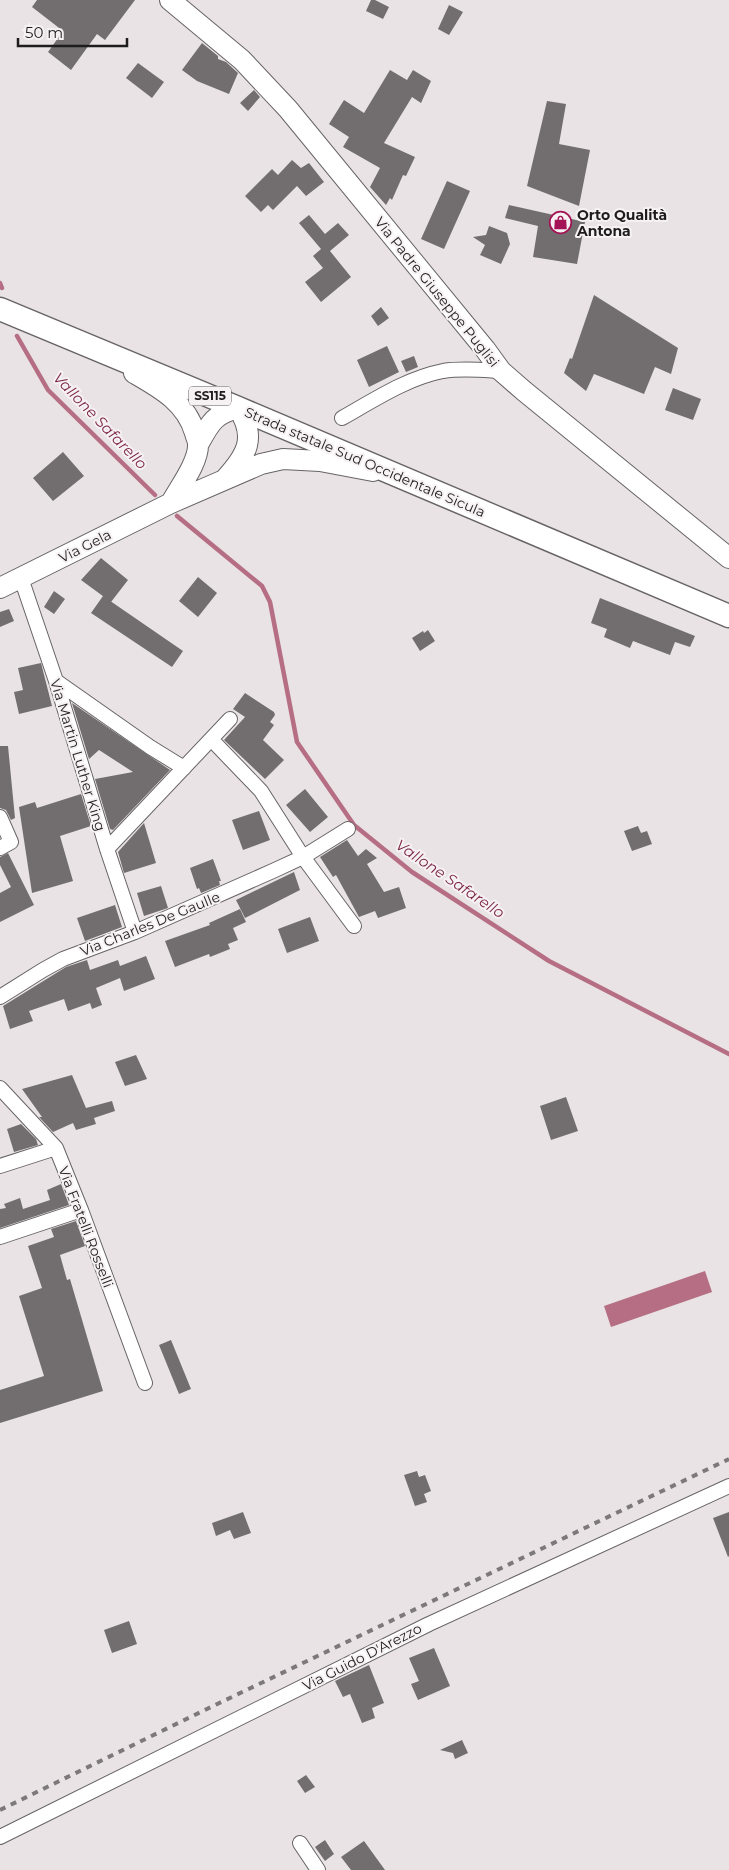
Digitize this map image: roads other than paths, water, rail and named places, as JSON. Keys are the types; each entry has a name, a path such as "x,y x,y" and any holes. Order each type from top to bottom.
{"main road":[{"name":"Via Padre Giuseppe Puglisi","path":"170,0 242,60 288,109 501,371 577,436 729,558"},
{"name":"Strada statale Sud Occidentale Sicula","path":"0,309 729,616"},
{"path":"91,347 175,399 186,412 192,424 198,445"},
{"path":"171,503 193,464 198,445 214,419 223,412 238,408 245,418 249,432 246,449 240,462 224,480"},
{"name":"Via Gela","path":"0,588 171,503 261,464 283,459 320,461 397,476"}],"street":[{"path":"342,418 390,391 425,376 446,371 501,371"},
{"name":"Via Martin Luther King","path":"21,578 56,681 107,849 135,932"},
{"path":"56,681 150,747 184,768"},
{"path":"107,849 230,719"},
{"path":"211,739 261,791 303,857 354,926"},
{"path":"0,817 6,845"},
{"name":"Via Charles De Gaulle","path":"0,997 63,959 135,932 303,857 348,829"},
{"name":"Via Fratelli Rosselli","path":"0,1088 56,1148 145,1383"},
{"path":"0,1166 56,1148"},
{"path":"0,1237 81,1210"},
{"name":"Via Guido D'Arezzo","path":"0,1837 429,1624 729,1486"},
{"path":"300,1844 318,1870"}],"waterway":[{"name":"Vallone Safarello","path":"0,283 2,288"},
{"name":"Vallone Safarello","path":"17,336 48,390 155,495"},
{"name":"Vallone Safarello","path":"177,516 262,586 270,602 297,742 354,825 412,872 549,961 729,1054"}],"railway":[{"path":"0,1810 729,1459"}],"place":[{"name":"Orto Qualità Antona","path":"561,223"}]}
